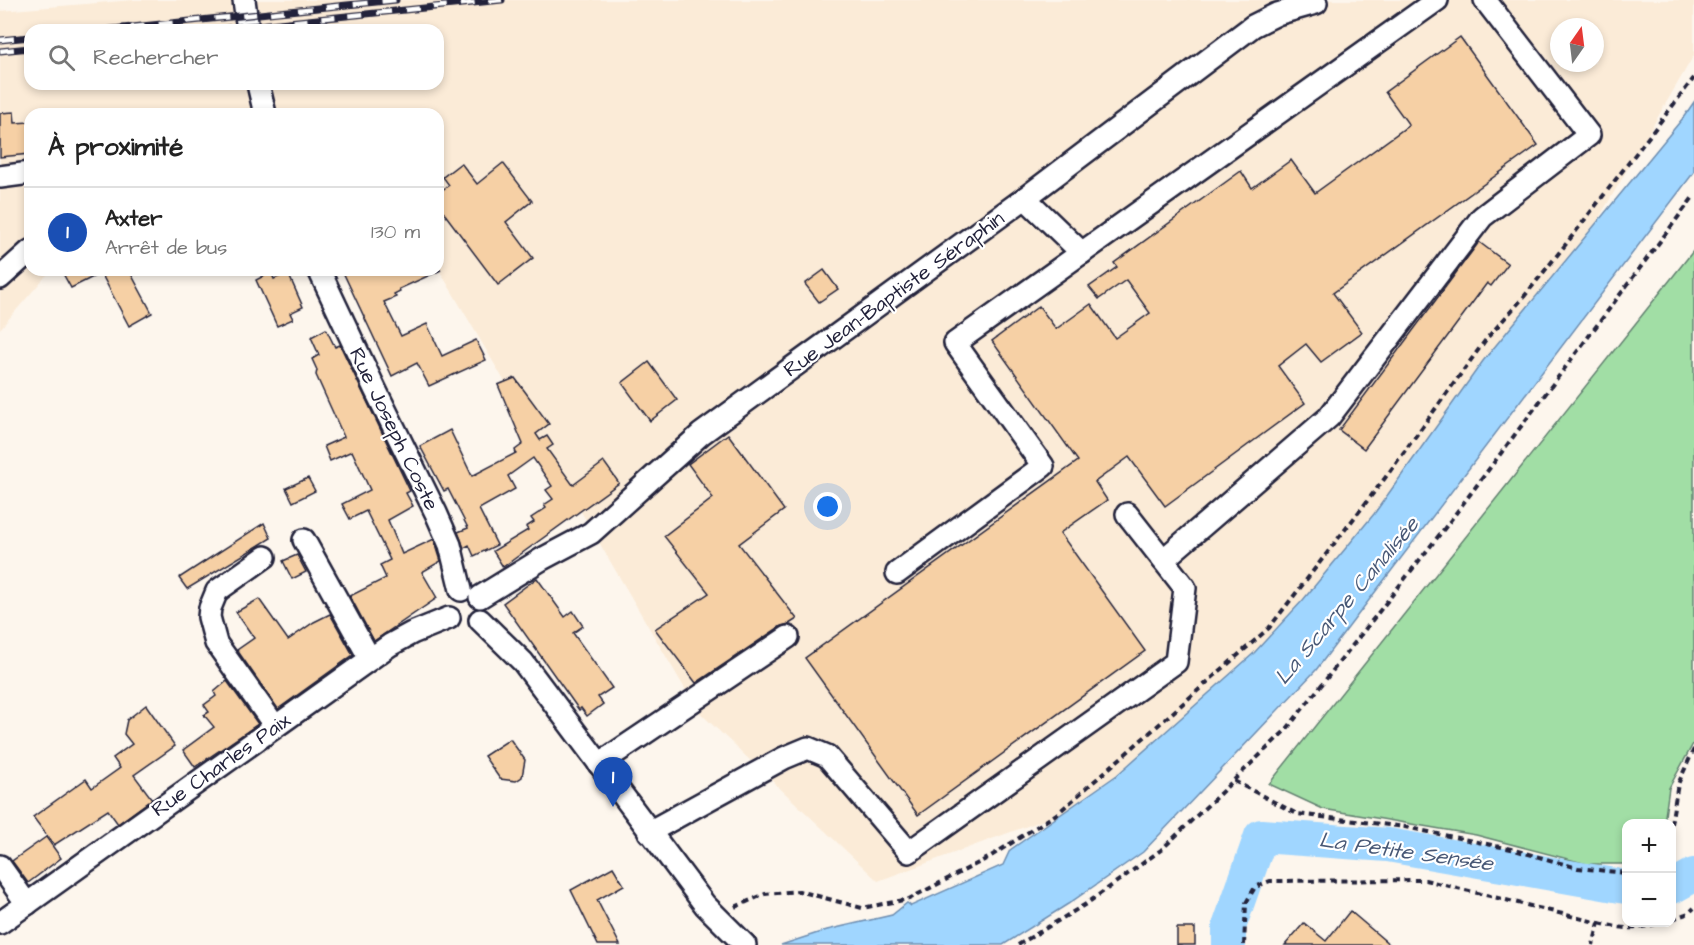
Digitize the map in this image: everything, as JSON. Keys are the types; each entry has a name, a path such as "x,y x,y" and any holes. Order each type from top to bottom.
{"street":[{"path":"897,573 1043,466 955,343 1437,0"},
{"path":"1163,560 1329,417 1482,217 1589,135 1485,0"},
{"name":"Rue Jean-Baptiste Séraphin","path":"470,593 591,534 701,434 1025,198 1263,20 1316,3"},
{"path":"260,90 264,108"},
{"path":"0,177 24,174"},
{"path":"1025,198 1082,253"},
{"path":"0,278 24,256"},
{"name":"Rue Joseph Coste","path":"322,276 364,368 436,513 470,593"},
{"path":"649,832 784,758 808,748 827,756 909,852 1176,662 1185,588 1127,514"},
{"path":"304,540 370,659"},
{"path":"265,557 217,591 209,617 216,643 275,726"},
{"path":"470,593 484,611 480,620 471,626 461,627 449,618 447,604 452,595 470,593"},
{"name":"Rue Charles Paix","path":"0,923 370,659 401,638 449,618"},
{"path":"480,620 523,662 716,918 744,944"},
{"path":"599,765 788,637"},
{"path":"0,866 27,904"}],"path":[{"path":"716,918 765,894 799,891 861,909 909,899 987,858 1058,813 1269,628 1385,478 1487,338 1523,298 1566,244 1694,78"},
{"path":"1018,945 1086,904 1161,850 1286,730 1444,529 1694,196"},
{"path":"1672,819 1678,784 1694,749"},
{"path":"1234,781 1298,814 1405,826 1511,849 1578,868 1622,873"},
{"path":"1244,945 1246,903 1255,887 1270,881 1425,880 1618,928 1646,927"},
{"path":"1676,917 1689,913 1694,908"},
{"path":"1593,945 1599,923"}],"shaded area":[{"path":"134,0 1694,0 1694,55 1402,556 1163,776 878,881 698,711 443,276 444,108 24,108 24,276 46,276 0,329 0,11"}],"green space":[{"path":"1694,250 1694,742 1669,788 1665,819 1622,819 1622,864 1587,864 1476,835 1323,809 1269,784"}],"water":[{"name":"La Scarpe Canalisée","path":"1694,102 1694,172 1316,670 1143,852 1068,904 1003,945 781,945 827,930 892,915 907,903 911,906 1003,865 1010,850 1117,775 1254,653 1303,600 1374,514 1483,361"}],"building":[{"path":"1460,37 1538,145 1333,293 1362,332 1321,362 1306,344 1278,366 1305,403 1165,506 1129,457 1095,482 1107,500 1060,533 1145,651 918,815 805,658 1078,461 992,341 1039,306 1056,329 1091,304 1115,338 1150,313 1126,280 1099,299 1089,287 1117,267 1114,263 1241,171 1252,188 1291,160 1315,193 1409,125 1385,92"},
{"path":"14,112 15,123 24,122 24,155 0,157 0,113"},
{"path":"461,163 477,184 503,163 532,201 506,222 533,258 498,285 444,213 444,189 449,185 444,176"},
{"path":"1479,242 1508,264 1491,286 1487,283 1364,449 1339,430"},
{"path":"824,270 838,289 819,302 805,284"},
{"path":"64,276 95,276 71,288"},
{"path":"103,276 132,276 152,313 129,326"},
{"path":"264,276 273,276 274,279 289,276 303,307 290,313 293,319 277,326 256,280"},
{"path":"345,276 428,276 399,289 400,291 394,294 396,297 384,302 401,336 427,324 442,356 476,340 486,360 429,386 417,363 392,376"},
{"path":"326,329 335,347 340,345 410,491 406,493 413,506 388,520 402,554 434,539 441,561 422,572 437,598 374,641 350,596 386,578 380,565 390,560 366,511 350,519 342,504 370,490 352,451 330,461 324,446 344,437 316,375 317,370 312,359 319,355 311,337"},
{"path":"649,362 677,400 650,421 622,383"},
{"path":"515,378 549,424 536,434 540,440 547,436 553,445 547,449 573,485 604,462 619,483 503,567 493,551 528,530 526,527 534,522 531,518 546,508 544,505 553,499 546,490 552,486 533,458 508,476 515,489 479,509 497,545 474,556 469,545 464,548 458,532 468,528 448,489 444,491 420,446 450,430 472,476 516,453 515,450 523,444 498,385"},
{"path":"728,434 784,510 739,544 797,619 781,626 696,683 655,629 709,593 664,536 713,498 688,464"},
{"path":"308,478 315,491 293,502 286,488"},
{"path":"264,523 271,538 187,589 179,578"},
{"path":"297,555 306,572 292,579 283,561"},
{"path":"537,578 565,617 573,611 583,626 573,633 612,688 598,697 603,704 587,716 581,708 579,710 503,603"},
{"path":"259,599 288,640 330,614 353,655 278,709 237,650 254,638 236,612"},
{"path":"227,681 258,724 195,767 183,750 214,727 204,715 209,712 204,705 216,696 214,692"},
{"path":"146,705 175,746 134,775 152,799 118,824 108,810 54,845 33,817 86,779 92,788 120,768 113,758 132,744 124,734 127,720"},
{"path":"510,739 525,760 522,777 516,781 500,779 484,756"},
{"path":"46,837 61,858 28,883 12,861"},
{"path":"613,867 624,885 597,900 620,945 598,945 571,890"},
{"path":"1350,911 1390,945 1285,945 1304,923 1326,941"},
{"path":"1177,928 1195,928 1195,945 1177,945"}],"waterway":[{"name":"La Petite Sensée","path":"1229,945 1229,927 1261,836 1388,845 1622,886"},
{"name":"La Petite Sensée","path":"1676,885 1694,875"}],"railway":[{"path":"162,24 396,0"},
{"path":"268,24 502,0"},
{"path":"0,40 24,38"},
{"path":"0,51 24,49"}],"place":[{"name":"Axter","path":"613,807"}]}
